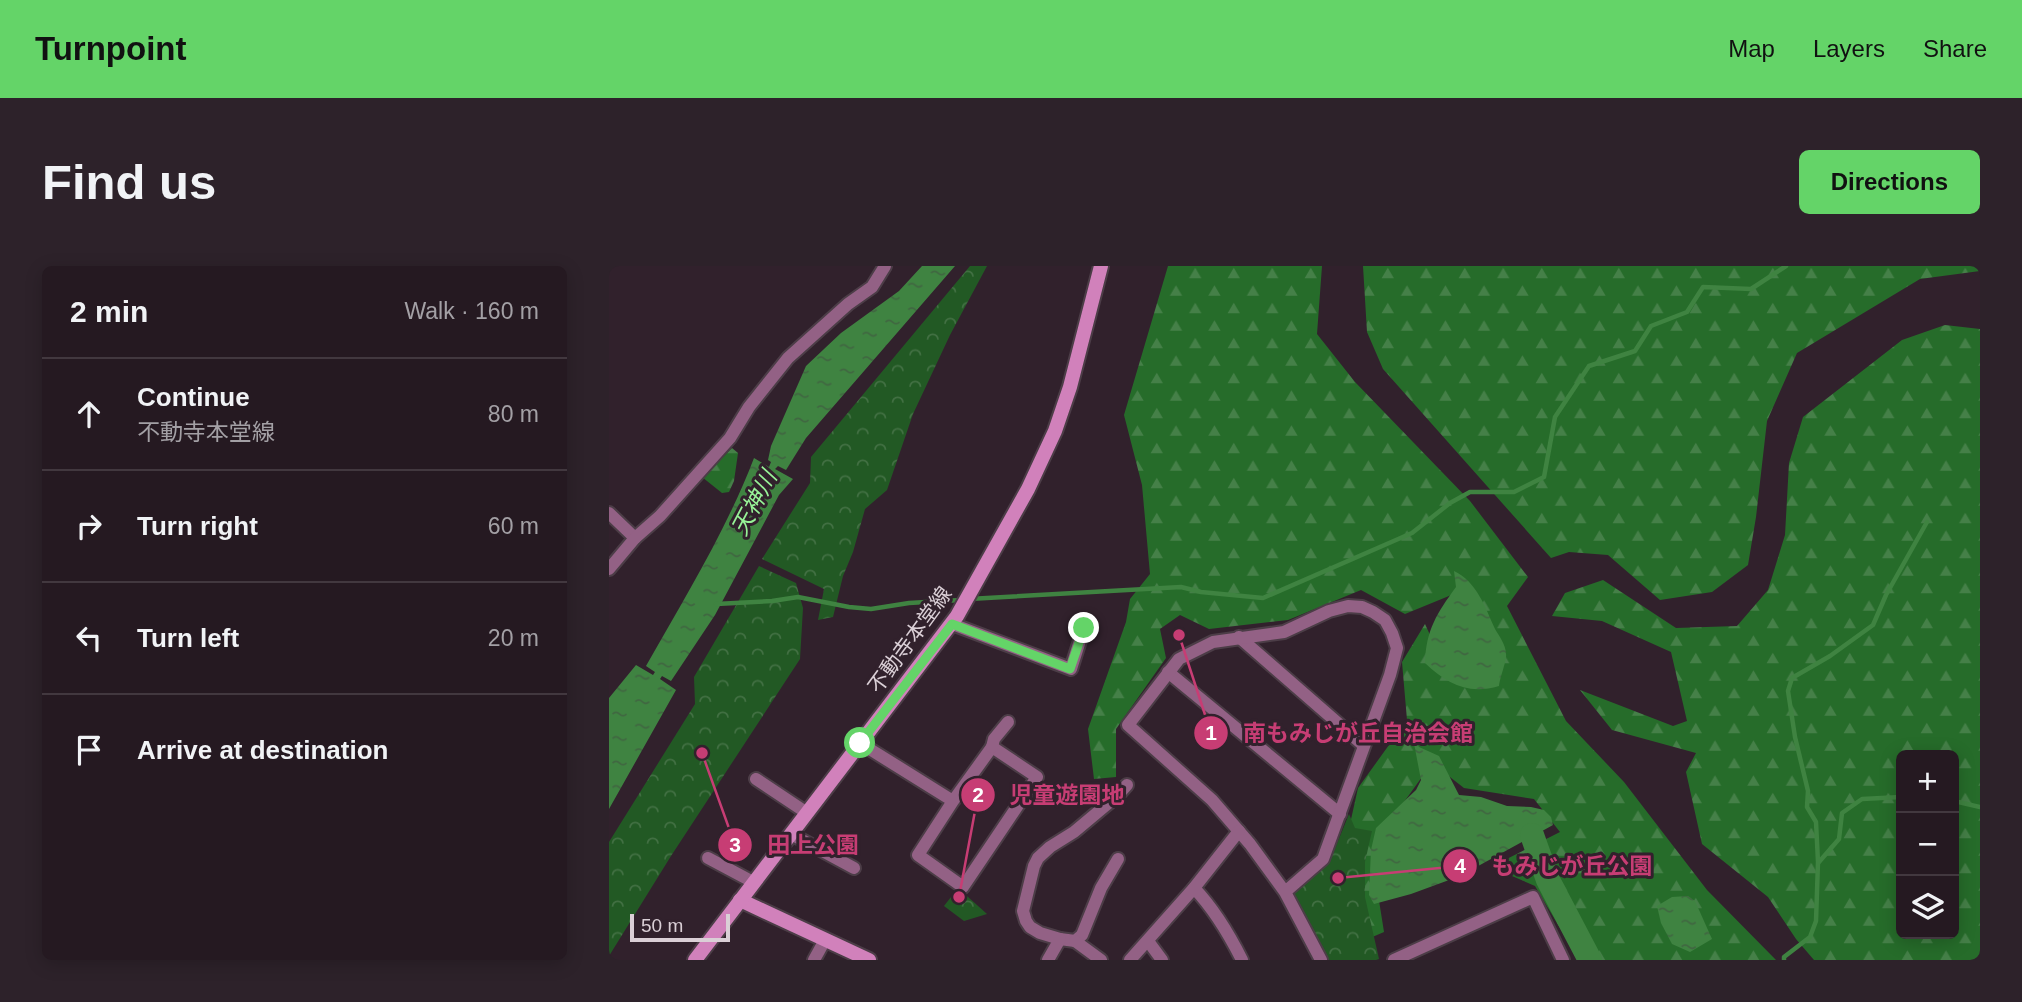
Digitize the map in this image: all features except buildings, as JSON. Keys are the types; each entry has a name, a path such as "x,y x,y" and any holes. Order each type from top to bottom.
{"main road":[{"name":"不動寺本堂線","path":"695,960 952,624 1028,489 1055,431 1070,387 1101,266"},
{"path":"740,900 869,960"}],"street":[{"path":"609,569 730,439 749,407 788,358 848,304 872,287 885,266"},
{"path":"609,513 635,538"},
{"path":"1285,892 1323,859 1390,675 1397,648 1392,633 1385,620 1361,607 1348,606 1329,611 1285,632 1213,642 1179,659 1128,724 1212,800 1239,831 1285,892 1321,960"},
{"path":"952,624 1070,669 1084,628"},
{"path":"1239,637 1363,745"},
{"path":"1168,672 1340,814"},
{"path":"992,747 1037,777 963,887 918,855 1007,722"},
{"path":"860,743 953,801"},
{"path":"756,779 807,813"},
{"path":"1101,960 1075,941 1040,933 1026,921 1023,911 1038,858 1074,832 1126,786"},
{"path":"1130,960 1194,888 1239,831"},
{"path":"791,834 854,867"},
{"path":"708,858 753,882"},
{"path":"1075,941 1082,935 1101,888 1118,859"},
{"path":"1194,888 1206,900 1231,937 1242,960"},
{"path":"1397,959 1533,897 1559,959"},
{"path":"1048,960 1060,939"},
{"path":"814,960 825,940"},
{"path":"1147,941 1162,960"}],"green space":[{"path":"970,266 987,266 950,335 913,414 887,490 865,509 833,617 818,620 824,589 762,559 810,483 811,457"},
{"path":"1168,266 1322,266 1317,334 1355,382 1470,501 1528,577 1507,606 1566,721 1624,782 1707,890 1776,960 1579,960 1535,886 1491,867 1560,832 1534,799 1464,788 1432,763 1381,834 1377,888 1384,932 1356,944 1338,878 1358,788 1407,720 1402,662 1425,624 1442,661 1466,589 1405,614 1361,590 1288,620 1209,629 1180,615 1160,629 1166,658 1116,729 1116,777 1094,779 1088,729 1126,622 1130,599 1150,574 1142,485 1124,415"},
{"path":"1363,266 1980,266 1980,271 1920,279 1797,353 1767,421 1748,565 1712,592 1660,600 1608,555 1569,552 1551,558 1383,369 1367,332"},
{"path":"1945,325 1980,329 1980,960 1814,960 1796,939 1768,897 1702,844 1686,772 1696,753 1612,730 1580,690 1673,726 1687,721 1671,652 1602,621 1552,616 1565,593 1603,580 1676,628 1737,626 1768,590 1785,535 1789,463 1803,417 1902,340"},
{"path":"732,448 738,453 734,481 729,492 722,493 702,477"},
{"path":"759,566 796,583 803,608 800,659 609,956 609,842 695,704 694,677"},
{"path":"1349,814 1355,828 1372,831 1365,862 1365,897 1379,959 1376,960 1326,960 1293,893 1329,863"},
{"path":"958,888 987,914 964,921 944,906"}],"water":[{"name":"天神川","path":"922,266 955,266 806,438 786,470 778,466 775,469 793,479 779,495 715,615 671,681 662,676 660,679 676,690 609,809 609,698 636,665 653,675 655,672 646,666 718,538 754,458 769,467 771,446 806,366 841,333 899,291"},
{"path":"1454,571 1474,588 1504,644 1506,657 1499,686 1477,689 1459,686 1441,677 1425,663 1434,622 1456,587"},
{"path":"1413,738 1419,747 1439,756 1459,795 1481,797 1507,806 1544,810 1551,817 1553,825 1460,876 1374,904 1369,895 1371,850 1376,828 1416,790 1421,780"},
{"path":"1688,896 1695,901 1712,939 1690,952 1672,944 1661,923 1657,906 1672,897"}],"waterway":[{"path":"969,599 1181,587 1201,592 1263,598 1412,533 1450,503 1470,492 1514,492 1544,477 1555,417 1589,366 1635,351 1651,326 1687,312 1703,287 1751,289 1786,266"},
{"path":"1784,960 1784,957 1810,937 1816,921 1818,862 1816,822 1807,807 1808,791 1795,737 1788,691 1792,678 1830,656 1873,625 1886,595 1927,522"},
{"path":"716,604 798,597 871,609 909,603 961,600"},
{"path":"1819,862 1839,839 1842,813 1862,799 1896,797"},
{"path":"1959,802 1980,807"},
{"path":"1532,835 1548,880 1590,960"}],"place":[{"name":"南もみじが丘自治会館","path":"1179,635"},
{"name":"田上公園","path":"702,753"},
{"name":"もみじが丘公園","path":"1338,878"},
{"name":"児童遊園地","path":"959,897"}],"route":[{"path":"860,743 952,624 1070,669 1084,628"}]}
